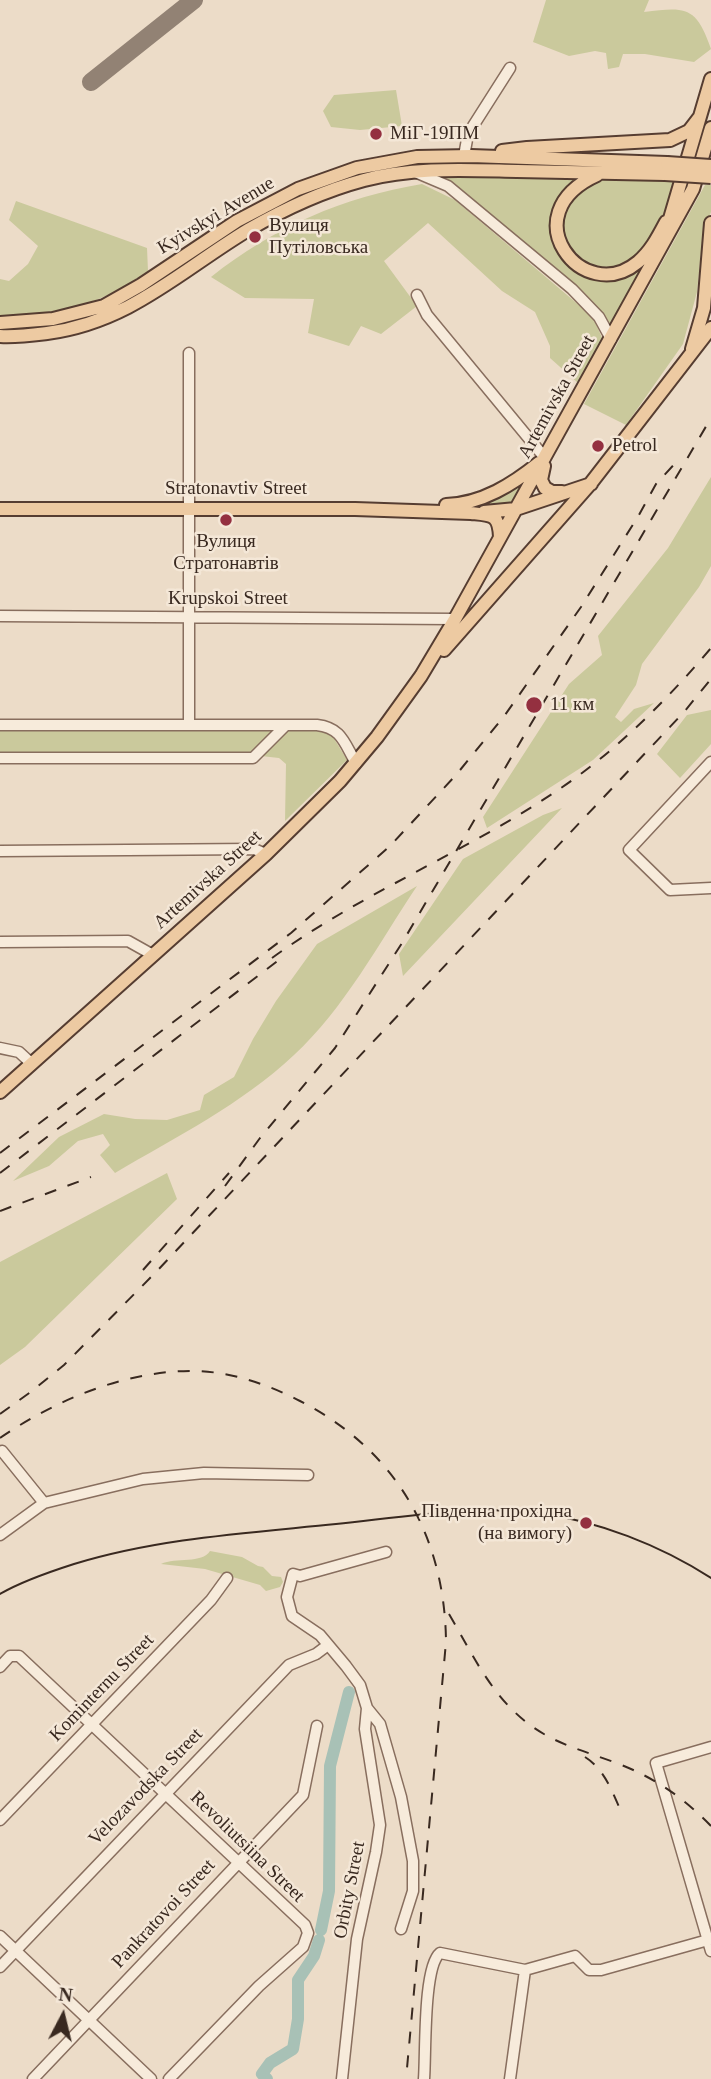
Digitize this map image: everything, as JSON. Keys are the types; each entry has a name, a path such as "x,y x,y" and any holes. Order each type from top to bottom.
{"main road":[{"path":"656,259 711,79"},
{"path":"467,156 527,148 670,140 689,131 699,118"},
{"name":"Artemivska Street","path":"421,676 694,189 711,128"},
{"name":"Kyivskyi Avenue","path":"0,323 53,319 104,306 141,285 211,238 298,189 357,168 417,157 467,156 666,169"},
{"path":"415,172 412,162 417,157"},
{"path":"392,160 398,163 399,169 395,174"},
{"path":"666,169 711,166"},
{"name":"Kyivskyi Avenue","path":"0,336 14,337 90,324 146,298 250,229 302,202 363,180 445,169 601,173 666,169"},
{"path":"666,169 711,177"},
{"path":"601,173 581,182 569,196 559,212 556,228 559,244 570,260 586,270 605,274 623,271 637,263 652,247 672,213"},
{"path":"690,356 704,308 711,223"},
{"path":"211,238 219,250"},
{"path":"185,256 197,265"},
{"name":"Artemivska Street","path":"0,1092 266,854 356,763 421,676 591,484 711,328"},
{"path":"545,458 541,480 545,488 552,492 564,492"},
{"path":"355,509 456,505 491,494 514,483 545,458"},
{"path":"471,513 516,509 591,484"},
{"name":"Stratonavtiv Street","path":"0,509 355,509 471,513"},
{"path":"471,513 490,514 495,517 500,524 500,538"}],"street":[{"path":"467,156 468,134 510,68"},
{"path":"415,172 448,186 572,289 599,317 611,339"},
{"path":"417,295 427,315 545,458"},
{"path":"189,353 189,725"},
{"name":"Krupskoi Street","path":"0,615 455,619"},
{"path":"0,725 332,727 356,763"},
{"path":"0,758 253,758 286,725"},
{"path":"711,762 629,850 670,890 711,888"},
{"path":"0,851 254,849 266,854"},
{"path":"0,942 128,941 153,955"},
{"path":"0,1048 19,1052 32,1064"},
{"path":"2,1451 44,1503"},
{"path":"0,1535 44,1503 116,1485 173,1475 204,1473 308,1475"},
{"path":"386,1552 300,1576 293,1574 287,1597 292,1616 320,1635 360,1685 367,1708 380,1724 401,1797 413,1861 413,1891 401,1929"},
{"name":"Kominternu Street","path":"0,1821 211,1600 226,1578"},
{"name":"Velozavodska Street","path":"0,1967 289,1665 316,1654 328,1645"},
{"name":"Revoliutsiina Street","path":"0,1667 10,1656 19,1656 305,1925 308,1933 303,1947 259,1986 169,2079"},
{"name":"Orbity Street","path":"342,2079 357,1939 380,1825 365,1729 367,1708"},
{"name":"Pankratovoi Street","path":"33,2079 303,1795 317,1726"},
{"path":"711,1747 656,1763 711,1951"},
{"path":"0,1936 152,2079"},
{"path":"424,2079 431,1974 438,1955 444,1953 525,1970 575,1956 589,1970 601,1970 708,1940"},
{"path":"510,2079 525,1970"}],"green space":[{"path":"546,0 649,0 644,12 670,9 687,12 694,17 711,49 694,62 645,54 623,54 619,67 608,69 606,53 595,51 569,56 533,42"},
{"path":"396,90 402,126 360,130 331,127 323,111 334,95"},
{"path":"431,175 587,177 554,211 551,229 553,245 560,255 569,264 617,278 633,272 644,264 652,253 613,329 591,302 450,185"},
{"path":"606,179 677,182 658,224 632,260 616,269 599,270 580,260 560,238 564,216 572,200 585,187"},
{"path":"422,184 455,200 593,317 603,340 578,383 550,358 550,346 535,312 502,291 428,223 384,261 417,306 381,334 361,326 349,346 308,333 314,299 245,298 211,277 259,243 310,217 365,197"},
{"path":"705,185 711,185 711,212 703,232 697,292 683,344 626,425 584,404"},
{"path":"16,201 147,248 148,271 110,294 84,304 41,313 0,315 0,279 9,281 28,264 38,246 9,220"},
{"path":"711,477 711,566 699,587 642,664 636,685 615,717 621,722 634,709 654,703 593,760 487,828 483,817 569,684 602,655 598,636 668,548"},
{"path":"524,482 510,507 470,508 508,493"},
{"path":"711,710 711,744 680,778 657,754 687,715"},
{"path":"0,728 316,728 329,730 347,760 285,821 286,764 279,758 252,755 0,754"},
{"path":"562,808 403,976 399,954 463,859 543,815"},
{"path":"417,886 360,975 329,1017 294,1055 253,1089 208,1119 115,1173 100,1155 110,1145 103,1134 78,1141 49,1166 13,1181 59,1137 104,1114 167,1120 200,1110 204,1095 234,1077 276,1001 317,944"},
{"path":"167,1173 177,1199 25,1347 0,1365 0,1262"},
{"path":"210,1551 242,1557 263,1567 272,1576 281,1577 283,1582 280,1587 266,1591 260,1585 205,1569 161,1564 201,1558"}],"waterway":[{"path":"321,1930 329,1891 330,1766 349,1692"},
{"path":"267,2079 262,2074 270,2063 293,2049 298,2019 298,1980 314,1956 319,1940"}],"taxiway":[{"path":"91,82 194,0"}],"tram line":[{"path":"0,1594 26,1581 74,1564 171,1542 412,1515 488,1510 538,1513 606,1528 650,1545 711,1578"}],"railway":[{"path":"225,1186 260,1138 335,1048 402,943 711,418"},
{"path":"0,1153 291,933 390,846 456,775 505,715 581,607 656,484 681,457"},
{"path":"272,958 348,909 545,799 582,773 650,714 711,648"},
{"path":"0,1414 64,1365 156,1272 684,712 711,679"},
{"path":"0,1173 284,956"},
{"path":"143,1270 229,1173"},
{"path":"0,1211 91,1177"},
{"path":"0,1438 70,1399 120,1381 173,1372 212,1372 239,1377 276,1390 334,1421 363,1444 388,1471 409,1500 425,1532 436,1567 443,1603 446,1642 406,2079"},
{"path":"449,1614 494,1688 516,1714 540,1732 562,1743 619,1764 657,1782 690,1806 711,1826"},
{"path":"585,1757 602,1773 620,1809"}],"place":[{"name":"МіГ-19ПМ","path":"376,134"},
{"name":"Вулиця Путіловська","path":"255,237"},
{"name":"Petrol","path":"598,446"},
{"name":"Вулиця Стратонавтів","path":"226,520"},
{"name":"11 км","path":"534,705"},
{"name":"Південна прохідна (на вимогу)","path":"586,1523"}]}
